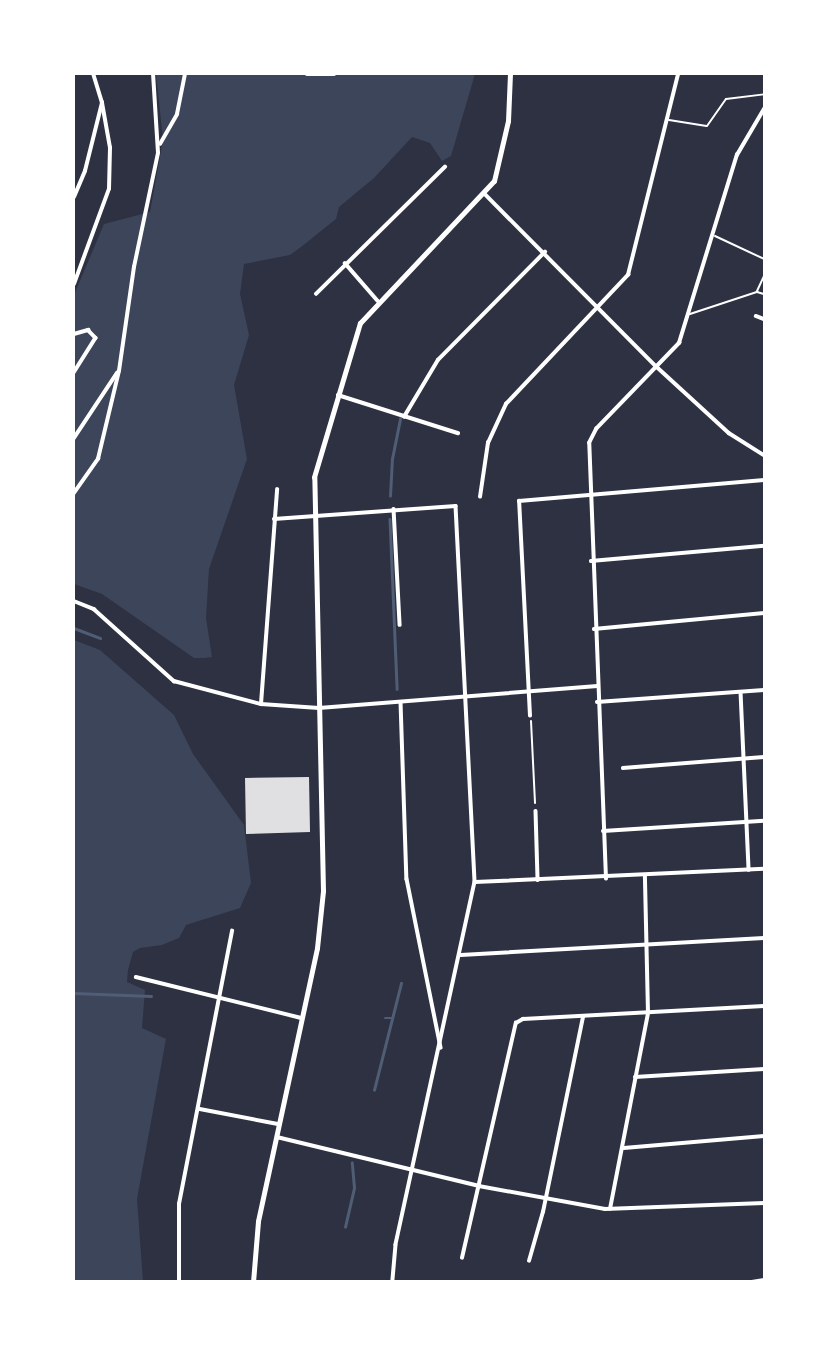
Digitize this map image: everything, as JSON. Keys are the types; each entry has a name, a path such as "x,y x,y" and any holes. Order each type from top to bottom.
{"main road":[{"path":"253,1282 254,1244 317,948 323,891 312,516 314,477 356,331 378,301 484,193 498,169 510,74"}],"street":[{"path":"74,284 109,189 110,148 102,103 93,74"},
{"path":"153,74 158,153"},
{"path":"74,493 98,460 119,370 134,267 158,153 177,114 185,74"},
{"path":"307,74 334,74"},
{"path":"480,497 488,443 506,404 600,309 631,267 669,120 678,74"},
{"path":"74,197 102,103"},
{"path":"606,879 587,452 592,436 679,343 715,236 737,155 765,109"},
{"path":"316,294 445,167"},
{"path":"484,193 656,366 729,433 765,455"},
{"path":"404,417 438,360 545,252"},
{"path":"345,263 378,301"},
{"path":"756,316 765,319"},
{"path":"74,334 88,330 96,338 74,373"},
{"path":"74,438 119,370"},
{"path":"336,395 458,433"},
{"path":"530,716 521,500 765,481"},
{"path":"261,704 277,490"},
{"path":"274,519 456,506 475,882 413,1171 393,1282"},
{"path":"394,509 400,625"},
{"path":"591,561 765,546"},
{"path":"74,601 93,609 174,681 261,704 319,708 597,686"},
{"path":"594,629 765,613"},
{"path":"597,702 765,690"},
{"path":"741,692 749,870"},
{"path":"401,701 407,879 441,1050"},
{"path":"623,768 765,757"},
{"path":"536,811 538,880"},
{"path":"603,831 765,821"},
{"path":"475,882 606,879 765,869"},
{"path":"610,1209 648,1013 645,876"},
{"path":"179,1282 179,1204 200,1109 232,931"},
{"path":"461,956 765,938"},
{"path":"136,977 302,1018"},
{"path":"462,1258 511,1032 523,1019 765,1006"},
{"path":"529,1261 583,1017"},
{"path":"635,1077 765,1069"},
{"path":"200,1109 278,1124"},
{"path":"623,1148 765,1136"},
{"path":"275,1137 479,1186 610,1209 765,1203"},
{"path":"752,1282 765,1280"}],"lane":[{"path":"669,120 707,126 726,99 765,94"},
{"path":"715,236 765,259"},
{"path":"757,292 765,276"},
{"path":"690,314 757,292 765,294"}],"path":[{"path":"530,716 536,811"}],"shaded area":[{"path":"156,74 475,74 451,156 442,161 430,143 412,137 374,178 339,207 336,219 301,247 290,255 244,264 240,294 249,335 234,385 247,459 209,569 206,618 212,657 205,658 194,658 102,594 74,584 74,295 104,224 150,212 163,140"},
{"path":"74,640 100,650 174,715 193,754 244,825 251,883 240,908 186,925 179,938 162,945 140,948 133,952 128,970 127,982 145,990 142,1028 166,1039 137,1199 143,1281 74,1281"}],"building":[{"path":"309,777 310,832 246,834 245,778"}],"waterway":[{"path":"390,496 392,459 400,419"},
{"path":"390,519 397,689"},
{"path":"74,628 100,638"},
{"path":"374,1090 401,983"},
{"path":"74,993 151,996"},
{"path":"385,1018 392,1018"},
{"path":"345,1227 354,1188 352,1163"}]}
